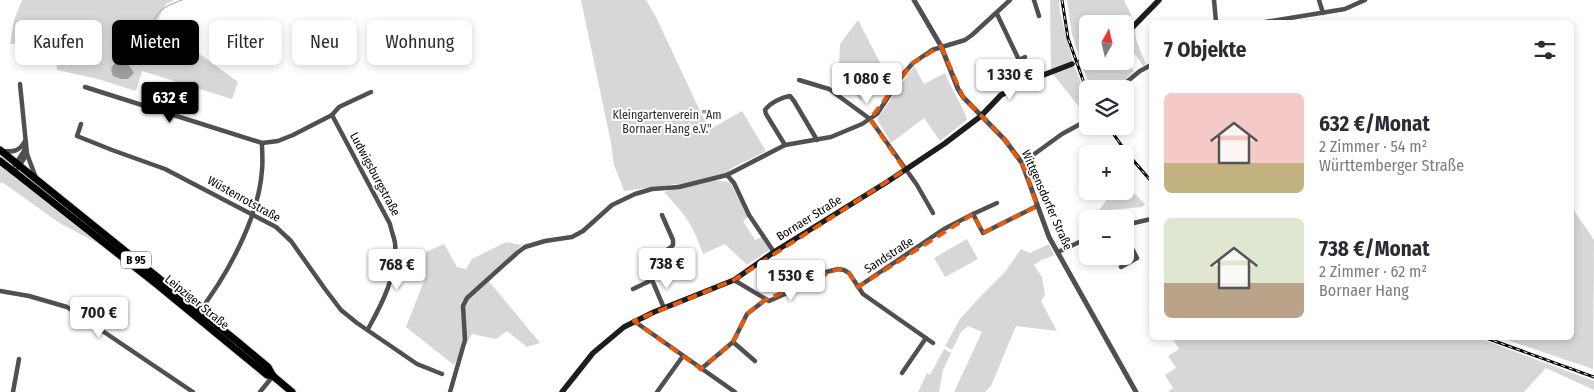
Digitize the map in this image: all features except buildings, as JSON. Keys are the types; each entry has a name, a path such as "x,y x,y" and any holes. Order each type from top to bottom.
{"main road":[{"path":"1134,26 1159,0"},
{"name":"Bornaer Straße","path":"562,392 594,353 624,327 664,308 734,280 774,252 905,170 981,116 997,97 1072,64"},
{"name":"Leipziger Straße","path":"0,150 198,314 267,375 273,376 292,392"},
{"name":"Leipziger Straße","path":"0,161 198,314"}],"street":[{"name":"Wittgensdorfer Straße","path":"914,0 941,46 958,89 970,105 1005,140 1022,163 1049,236 1136,392"},
{"path":"450,392 465,340 463,306 467,298 525,247 545,241 572,237 583,231 612,205 635,194 652,189 679,187 727,175 785,146 831,137 870,119 877,114 888,100 901,78 913,64 932,50 964,40 997,14 1010,0"},
{"path":"1034,0 1040,16"},
{"path":"1319,0 1323,13"},
{"path":"1278,20 1345,10 1365,0"},
{"path":"1214,2 1216,20"},
{"path":"997,14 1019,60 1025,57"},
{"path":"1129,80 1149,66"},
{"path":"799,80 829,89 870,119 905,170 918,185 933,213"},
{"path":"20,84 28,154 37,179"},
{"path":"85,87 262,143 278,141 293,135 332,115 339,107 372,92"},
{"path":"785,146 765,110 784,96 790,96 794,101 817,140"},
{"name":"Ludwigsburgstraße","path":"332,115 390,224 395,244 391,278 379,309 368,330"},
{"name":"Wüstenrotstraße","path":"81,124 77,136 165,169 276,227 292,241 342,310 417,364 442,374"},
{"path":"1022,163 1062,134 1079,125"},
{"path":"0,150 14,152 19,150 27,138"},
{"path":"18,164 27,138"},
{"path":"198,314 218,285 236,253 252,214 262,170 262,143"},
{"path":"13,171 28,154"},
{"path":"727,175 734,183 749,215 774,252"},
{"name":"Sandstraße","path":"701,369 733,342 747,314 765,300 769,302 826,272 838,269 848,273 858,287 944,229 997,203"},
{"path":"973,214 983,233 1037,206"},
{"path":"662,215 673,240 673,245 651,259 652,280 664,308"},
{"path":"1134,223 1149,219"},
{"path":"1058,252 1079,242"},
{"path":"1134,251 1138,258 1134,260"},
{"path":"1121,267 1125,265"},
{"path":"633,289 652,280"},
{"path":"734,280 765,300"},
{"path":"858,287 863,294 933,343"},
{"path":"0,291 28,296 67,307 193,392"},
{"path":"634,321 735,392"},
{"path":"902,373 926,338"},
{"path":"733,342 755,360"},
{"path":"657,392 683,356"},
{"path":"13,392 19,359"},
{"path":"260,392 273,376"}],"highlighted area":[{"path":"941,46 963,97 1005,140 1024,167 1037,206 983,233 973,214 858,287 849,273 838,269 765,300 747,314 733,342 701,369 634,321 734,280 905,170 870,119 913,63"}],"green space":[{"path":"22,0 174,0 166,4 158,20 112,20 112,65 199,65 199,53 209,61 209,65 215,65 238,82 232,99 142,71 136,91 98,79 57,70 56,65 102,65 102,20 15,20 15,44 10,44 14,20"},
{"name":"Kleingartenverein \"Am Bornaer Hang e.V.\"","path":"581,0 646,0 656,17 709,130 742,111 766,151 730,169 727,175 712,180 730,182 748,217 743,221 755,240 762,237 771,249 747,265 725,244 703,254 688,220 664,192 678,187 676,184 624,191 614,165"},
{"path":"1050,0 1059,0 1060,12 1073,62 1051,71"},
{"path":"1067,0 1124,0 1131,15 1079,15 1079,56 1072,34"},
{"path":"858,20 889,80 860,101 839,67 840,44"},
{"path":"1134,28 1136,40 1146,64 1143,66 1134,55"},
{"path":"914,66 924,84 945,73 967,120 940,141 924,118 891,143 877,119"},
{"path":"1074,66 1080,80 1079,107 1052,73"},
{"path":"1084,70 1134,71 1124,80 1088,80"},
{"path":"0,165 110,250 58,222 2,182 0,184"},
{"path":"1134,193 1145,204 1142,207 1099,210 1106,201 1134,200"},
{"path":"1574,210 1594,240 1593,369 1507,340 1574,340"},
{"path":"967,239 978,259 945,277 934,258"},
{"path":"506,242 522,245 487,279 540,343 527,347 507,331 496,339 472,334 454,365 406,327 426,276 426,252 444,244 457,267 466,269 472,259"},
{"path":"1049,244 1054,255 1034,265 1042,277 1045,295 1041,301 1057,331 1016,326 991,386 985,392 954,392 982,332 968,326 961,332 952,350 945,346 960,319 1005,272 1021,249 1030,253"},
{"path":"1173,340 1483,340 1594,381 1594,390 1546,368 1524,392 1168,392 1173,388 1165,375 1176,368 1168,356 1179,349"},
{"path":"944,349 951,353 943,370 939,392 918,392 927,373 930,375"}],"shaded area":[{"path":"114,65 129,65 134,73 128,79 121,79 113,76 111,69"}],"waterway":[{"path":"154,20 164,8 182,0"}],"railway":[{"path":"1062,0 1068,38 1083,80"},
{"path":"1114,135 1149,179"},
{"path":"1492,340 1594,377"}]}
